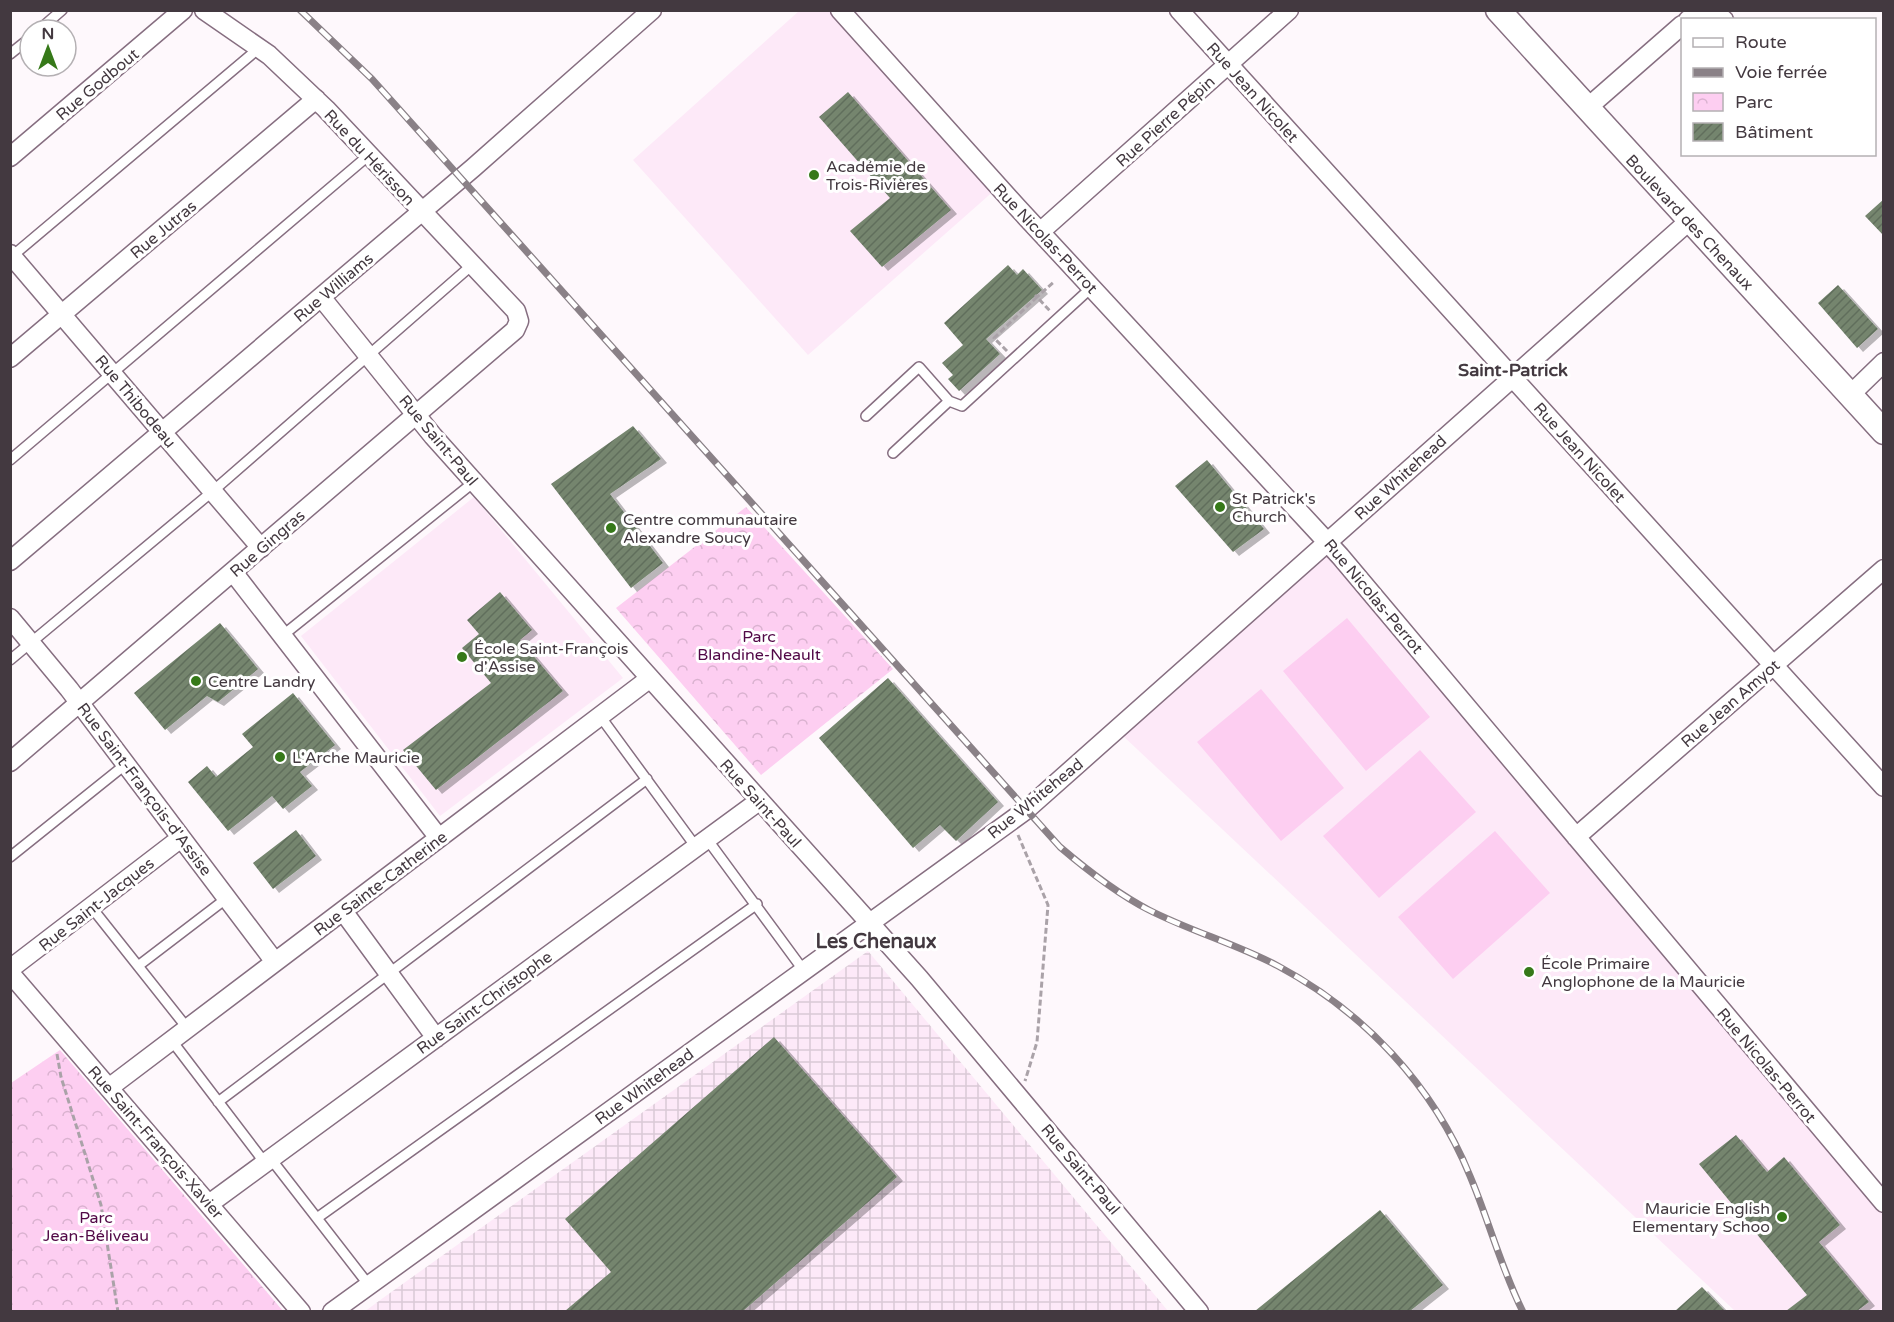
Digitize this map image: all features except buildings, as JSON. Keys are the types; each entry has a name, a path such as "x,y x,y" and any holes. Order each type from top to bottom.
{"street":[{"name":"Rue Godbout","path":"10,157 183,10"},
{"name":"Rue du Hérisson","path":"204,10 259,48 316,99 516,311 519,321"},
{"name":"Rue Williams","path":"10,561 422,212 652,10"},
{"name":"Rue Nicolas-Perrot","path":"840,10 1040,232 1328,542 1884,1203"},
{"name":"Rue Jean Nicolet","path":"1179,10 1884,787"},
{"name":"Rue Pierre Pépin","path":"1040,232 1289,10"},
{"name":"Boulevard des Chenaux","path":"1498,10 1689,222 1884,432"},
{"path":"1692,18 1699,14 1709,13 1720,18"},
{"path":"1586,109 1681,27"},
{"name":"Rue Jutras","path":"10,358 316,99"},
{"name":"Rue Whitehead","path":"332,1311 1011,820 1689,222"},
{"name":"Rue Thibodeau","path":"11,256 261,548"},
{"name":"Rue Saint-Paul","path":"321,297 474,482 870,923 1020,1097 1199,1311"},
{"name":"Rue Gingras","path":"10,762 417,415 515,330 519,321"},
{"path":"1850,395 1884,362"},
{"name":"Rue Jean Amyot","path":"1576,837 1884,569"},
{"path":"233,572 439,838"},
{"name":"Rue Saint-François-d'Assise","path":"10,618 80,703 275,962"},
{"name":"Rue Sainte-Catherine","path":"110,1087 649,679"},
{"name":"Rue Saint-Christophe","path":"209,1204 759,801"},
{"name":"Rue Saint-Jacques","path":"10,971 181,838"},
{"path":"343,911 436,1038"},
{"name":"Rue Saint-François-Xavier","path":"10,971 302,1311"}],"lane":[{"path":"11,256 259,48"},
{"path":"10,460 369,155"},
{"path":"10,660 213,491 472,265"},
{"path":"866,416 919,367 950,401 962,406 1092,287"},
{"path":"893,453 950,401"},
{"path":"282,636 474,482"},
{"path":"600,716 646,779 757,904 804,971"},
{"path":"10,857 126,764"},
{"path":"218,1102 646,779"},
{"path":"138,966 227,898"},
{"path":"317,1218 757,904"},
{"path":"92,908 188,1029"},
{"path":"172,1041 218,1102 317,1218 369,1284"}],"path":[{"path":"1009,353 994,338 1036,296 1055,281"},
{"path":"1036,296 1058,319"},
{"path":"1011,820 1048,905 1037,1042 1020,1097"},
{"path":"57,1049 61,1077 100,1205 118,1311"}],"shaded area":[{"name":"Académie de Trois-Rivières","path":"799,11 835,11 996,189 808,355 633,160"},
{"name":"École Saint-François d'Assise","path":"474,497 623,678 440,816 301,636"},
{"name":"École Primaire Anglophone de la Mauricie","path":"1330,554 1883,1209 1883,1311 1735,1311 1122,735"},
{"path":"868,951 1168,1311 364,1312 383,1298"}],"green space":[{"name":"Parc Blandine-Neault","path":"746,507 893,669 761,775 616,608"},
{"path":"1347,618 1430,717 1366,771 1283,671"},
{"path":"1261,689 1344,788 1281,841 1197,742"},
{"path":"1420,750 1476,812 1379,898 1323,836"},
{"path":"1495,831 1550,893 1453,979 1398,917"},
{"name":"Parc Jean-Béliveau","path":"60,1050 283,1311 11,1311 11,1083"}],"railway":[{"path":"300,10 372,79 1060,847 1102,881 1149,910 1262,958 1309,984 1339,1005 1392,1054 1416,1082 1455,1143 1523,1312"}],"place":[{"name":"Académie de Trois-Rivières","path":"814,175"},
{"name":"St Patrick's Church","path":"1220,507"},
{"name":"Centre communautaire Alexandre Soucy","path":"611,528"},
{"name":"École Saint-François d'Assise","path":"462,657"},
{"name":"Centre Landry","path":"196,681"},
{"name":"L'Arche Mauricie","path":"280,757"},
{"name":"École Primaire Anglophone de la Mauricie","path":"1529,972"},
{"name":"Mauricie English Elementary Schoo","path":"1782,1217"}],"district":[{"name":"Saint-Patrick","path":"1513,370"},
{"name":"Les Chenaux","path":"876,941"}]}
